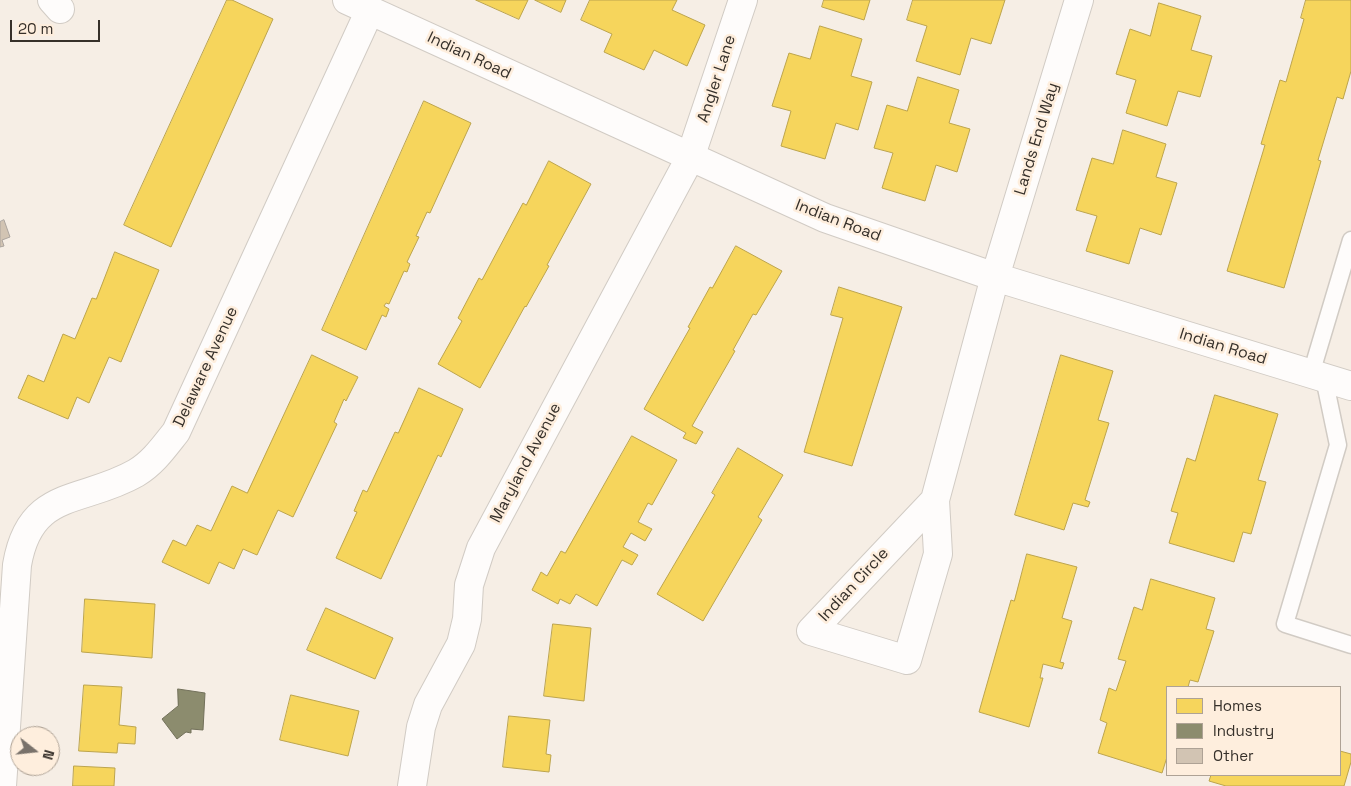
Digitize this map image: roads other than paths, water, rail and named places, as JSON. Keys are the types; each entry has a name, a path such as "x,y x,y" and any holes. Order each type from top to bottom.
{"street":[{"name":"Angler Lane","path":"690,158 743,0"},
{"name":"Lands End Way","path":"995,277 1079,0"},
{"name":"Indian Road","path":"358,5 825,218 995,277 1351,386"},
{"name":"Delaware Avenue","path":"2,786 17,566 20,547 30,525 50,507 136,473 156,458 176,432 358,5"},
{"name":"Maryland Avenue","path":"412,786 421,727 428,705 461,644 467,620 469,585 481,548 690,158"},
{"name":"Indian Circle","path":"935,500 811,631 907,660 938,554 935,500 995,277"}],"lane":[{"path":"1351,240 1318,376 1338,445 1285,624 1351,645"}]}
